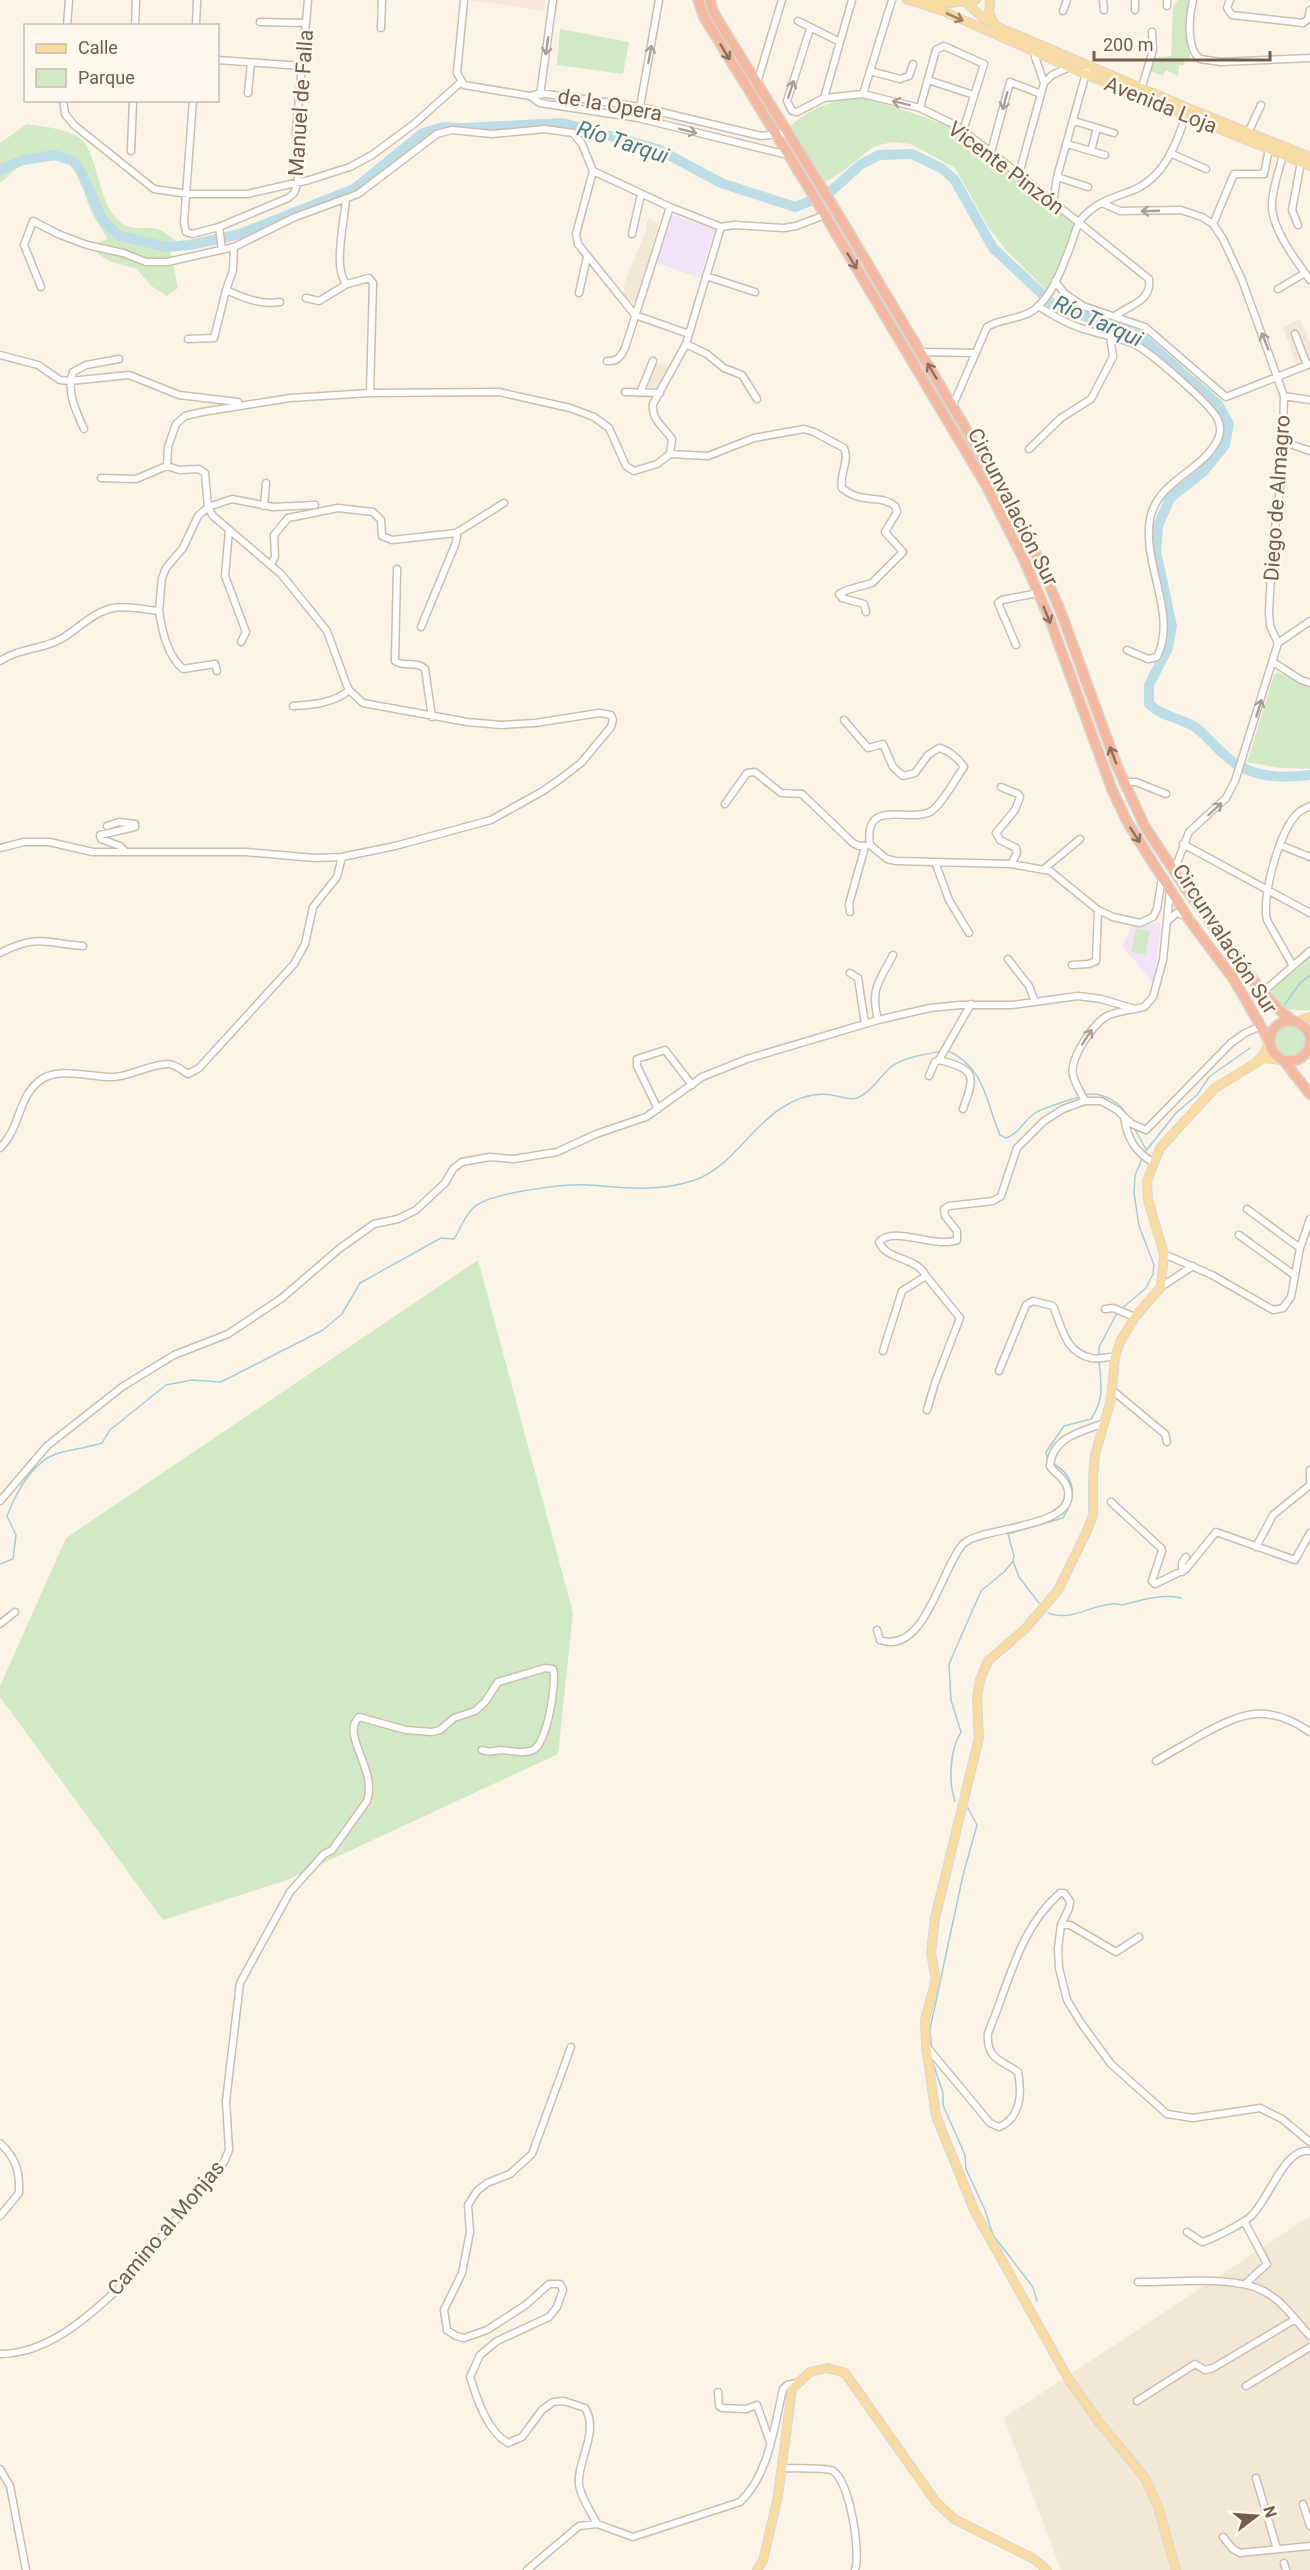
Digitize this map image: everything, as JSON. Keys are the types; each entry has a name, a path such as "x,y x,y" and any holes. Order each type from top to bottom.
{"highway":[{"name":"Circunvalación Sur","path":"698,0 704,17 987,487 1038,593 1113,792 1129,825 1190,921 1235,981 1261,1026 1273,1054 1283,1061 1310,1094"},
{"name":"Circunvalación Sur","path":"710,0 713,12 953,405 1037,556 1062,615 1097,715 1144,825 1174,872 1263,992 1277,1008 1302,1025 1308,1033 1309,1050 1297,1060 1283,1061"},
{"name":"Circunvalación Sur","path":"1269,1042 1271,1032 1276,1025 1294,1021"}],"main road":[{"path":"909,1 951,3 976,0"},
{"path":"990,0 990,14 996,26"},
{"name":"Avenida Loja","path":"909,1 943,11 1071,68 1086,70"},
{"name":"Avenida Loja","path":"964,1 996,26 1086,70 1140,91 1310,166"},
{"name":"Avenida Loja","path":"1186,112 1310,157"},
{"path":"1294,1021 1310,1017"},
{"path":"1254,1063 1264,1054 1269,1042"},
{"path":"1176,2570 1158,2507 1146,2478 1069,2380 975,2212 936,2116 926,2045 925,2020 936,1979 931,1942 934,1918 979,1738 977,1698 980,1680 988,1661 1024,1629 1058,1590 1094,1516 1095,1455 1112,1390 1115,1357 1120,1342 1135,1317 1161,1287 1164,1254 1148,1200 1147,1181 1151,1161 1166,1140 1215,1088 1264,1058 1283,1061"},
{"path":"757,2570 763,2562 778,2496 792,2389 810,2372 819,2369 834,2369 845,2373 936,2502 954,2519 1034,2559 1047,2570"}],"street":[{"path":"67,24 69,0"},
{"path":"135,24 136,0"},
{"path":"196,24 197,0"},
{"name":"Manuel de Falla","path":"188,194 184,222 186,232 192,234 219,229 288,198 294,193 298,182 296,131 308,0"},
{"path":"381,27 382,0"},
{"path":"464,0 457,62 460,82 464,85 530,96"},
{"path":"540,103 553,0"},
{"path":"640,107 659,0"},
{"path":"757,84 782,0"},
{"path":"824,98 852,0"},
{"path":"863,94 892,0"},
{"path":"1063,11 1067,0"},
{"path":"1103,0 1104,10"},
{"path":"1135,0 1135,10"},
{"path":"1193,0 1191,42 1198,58 1221,62 1310,58"},
{"path":"1230,0 1227,8 1232,15 1303,23 1308,19 1310,10"},
{"path":"798,21 840,42"},
{"path":"260,22 306,23"},
{"name":"Vicente Pinzón","path":"810,29 787,101 792,111 797,112 824,98 863,94 920,108 963,131 1149,279 1150,289 1147,297 1115,316"},
{"path":"1140,91 1153,50 1152,32"},
{"path":"920,108 936,50 944,46 984,64 963,131"},
{"path":"1033,51 1044,83"},
{"path":"219,60 302,66"},
{"path":"248,93 251,63"},
{"path":"870,70 900,79 909,76 913,64"},
{"path":"1019,174 1044,83 1052,75 1071,68"},
{"path":"1053,203 1057,177 1086,70"},
{"path":"928,80 975,95"},
{"path":"991,152 1007,81 1041,94"},
{"path":"63,102 65,114 74,125 154,189 188,194 246,194 330,175 372,155 414,124 460,82"},
{"name":"de la Opera","path":"530,96 540,93 640,107 750,134 776,136"},
{"name":"de la Opera","path":"530,96 540,103 638,118 789,155"},
{"path":"131,151 133,102"},
{"path":"188,194 193,102"},
{"path":"1248,133 1261,105"},
{"path":"953,405 987,327 993,323 1025,315 1040,303 1055,281 1079,222 1102,202 1138,188 1149,181 1162,167 1170,153 1186,112"},
{"path":"1074,121 1114,133"},
{"path":"1090,151 1097,128"},
{"path":"41,287 24,245 33,221 87,245 123,253 146,262 167,262 234,247 295,217 366,190 437,134 453,130 492,134 545,129 573,133 582,144 593,171 576,234 578,244 587,257 635,315 689,334"},
{"path":"776,136 787,133"},
{"path":"1067,144 1105,155"},
{"path":"1102,202 1115,210 1181,210 1202,217 1213,224 1234,174 1264,174 1269,149"},
{"path":"1170,153 1206,169"},
{"path":"1283,154 1273,196 1274,218 1291,252 1310,280"},
{"path":"1298,225 1292,210 1301,162"},
{"path":"593,171 670,207 721,227 734,225 784,228 824,213"},
{"path":"1057,177 1088,187"},
{"path":"632,234 641,194"},
{"path":"346,199 340,258 343,279 347,284"},
{"path":"607,361 620,357 670,207"},
{"name":"Diego de Almagro","path":"1213,224 1242,280 1284,396 1284,442 1269,612 1270,626 1278,643"},
{"path":"670,454 672,440 655,420 652,411 653,404 686,344 721,227"},
{"path":"219,229 222,248"},
{"path":"188,339 214,338 233,270 234,247"},
{"path":"579,292 587,257"},
{"path":"1278,289 1305,273"},
{"path":"706,276 755,292"},
{"path":"306,298 319,301 347,284 369,278 373,283 370,393"},
{"path":"1055,281 1064,293 1083,306 1144,327 1153,333 1227,397 1309,365 1295,334"},
{"path":"226,290 251,301 267,304 280,302"},
{"path":"1040,303 1056,317 1079,328 1110,335 1146,352 1218,418 1221,432 1207,455 1196,467 1168,486 1150,517 1159,602 1165,627 1157,657 1148,659 1127,650"},
{"path":"1029,450 1061,418 1091,399 1113,357 1110,335"},
{"path":"686,344 707,354 724,368 742,375 757,399"},
{"path":"921,352 976,353"},
{"path":"0,355 38,365 60,380 129,375 179,394 244,404"},
{"path":"84,429 74,407 70,381 77,369 119,359"},
{"path":"640,393 653,361"},
{"path":"167,465 168,447 176,424 182,419 202,412 244,404 290,398 370,393 499,392 570,408 602,422 612,434 626,466 634,471 657,464 670,454 708,456 754,438 804,429 844,448 846,455 842,488 857,497 888,501 895,506 897,512 885,532 903,552 872,583 839,594 842,598 864,604 866,612"},
{"path":"625,392 660,393"},
{"path":"1284,396 1310,400"},
{"path":"1284,442 1310,451"},
{"path":"0,848 24,842 50,842 93,852 246,852 315,858 342,857 416,841 492,820 543,791 581,763 603,737 613,720 606,713 535,723 501,725 432,717 363,703 349,690 327,631 281,574 213,516 208,507 205,473 199,469 179,470 167,465 136,479 101,478"},
{"path":"264,506 266,483"},
{"path":"217,671 214,664 183,669 176,662 166,643 159,610 162,578 166,568 183,548 198,516 208,507 232,499 284,508 315,505"},
{"path":"270,565 275,557 274,535 284,522 294,516 332,509 373,512 381,520 382,536 392,540 456,533 504,503"},
{"path":"229,530 225,576 246,632 241,642"},
{"path":"421,627 455,545 456,533"},
{"path":"397,569 395,661 420,664 425,669 432,717"},
{"path":"1016,645 998,603 1002,600 1038,593"},
{"path":"0,661 18,651 60,639 100,612 114,608 159,610"},
{"path":"1174,872 1189,832 1226,798 1235,781 1278,643 1310,621"},
{"path":"1273,662 1301,680 1310,683"},
{"path":"293,706 317,704 340,696 349,690"},
{"path":"844,720 868,748 883,744 893,767 903,776 915,773 928,755 939,748 956,758 964,767 934,810 921,815 888,813 872,824 849,904 850,912"},
{"path":"725,804 747,773 755,772 781,793 802,794 853,843 867,846 887,859 1011,864 1044,869 1055,874 1098,910 1128,921 1147,921 1157,909 1163,878"},
{"path":"1124,782 1136,783 1166,794"},
{"path":"1001,787 1020,797 1015,810 996,833 1000,840 1016,848 1017,853 1011,864"},
{"path":"1293,966 1267,920 1265,912 1267,888 1287,828 1297,813 1310,806"},
{"path":"107,826 119,822 135,824 135,827 100,835 101,838 120,846 125,851"},
{"path":"1044,869 1080,839"},
{"path":"1183,844 1310,913"},
{"path":"1281,845 1310,857"},
{"path":"0,1148 11,1137 20,1109 32,1088 40,1080 68,1073 116,1077 168,1064 177,1066 188,1074 199,1068 294,964 305,944 314,907 337,877 342,857"},
{"path":"935,862 949,900 969,933"},
{"path":"1084,1100 1073,1076 1072,1065 1087,1037 1097,1023 1108,1015 1149,1004 1153,997 1163,960 1170,890"},
{"path":"1072,965 1089,964 1096,961 1098,910"},
{"path":"1166,922 1173,914 1179,912 1190,921"},
{"path":"0,953 26,942 52,941 83,946"},
{"path":"1263,992 1310,951"},
{"path":"878,1020 873,998 874,991 892,955"},
{"path":"1008,959 1029,986 1035,1002"},
{"path":"850,973 858,978 865,1024"},
{"path":"0,1501 47,1446 122,1387 174,1355 228,1334 282,1298 339,1249 374,1224 398,1219 416,1210 445,1183 453,1169 462,1162 490,1157 513,1159 557,1152 596,1134 646,1117 702,1077 747,1059 878,1020 930,1008 971,1004 1012,1005 1078,996 1101,999 1135,1009"},
{"path":"929,1076 935,1062 939,1060 971,1004"},
{"path":"927,1410 960,1318 959,1314 939,1295 917,1264 883,1250 879,1242 881,1239 886,1236 898,1236 947,1243 957,1240 957,1231 945,1216 945,1208 993,1201 1001,1196 1017,1148 1052,1114 1084,1100 1101,1101 1117,1110 1132,1124 1146,1130 1232,1043 1245,1033 1261,1026"},
{"path":"658,1109 637,1066 637,1059 665,1050 692,1085"},
{"path":"939,1060 965,1070 972,1078 963,1109"},
{"path":"1124,1117 1127,1135 1138,1153 1151,1161"},
{"path":"1247,1209 1300,1248"},
{"path":"1164,1254 1193,1266 1273,1310 1283,1308 1288,1303 1300,1248 1310,1219"},
{"path":"1239,1235 1294,1275"},
{"path":"1161,1287 1193,1266"},
{"path":"883,1351 902,1291 926,1276"},
{"path":"999,1371 1026,1305 1033,1301 1053,1306 1058,1324 1068,1344 1076,1351 1096,1359 1115,1357"},
{"path":"1105,1309 1113,1308 1135,1317"},
{"path":"1112,1390 1165,1434 1167,1442"},
{"path":"877,1630 880,1640 889,1644 900,1642 914,1630 924,1617 964,1543 979,1536 1032,1524 1061,1510 1067,1500 1068,1489 1061,1476 1052,1469 1050,1462 1052,1454 1060,1441 1104,1423"},
{"path":"1256,1547 1273,1515 1310,1485 1310,1470"},
{"path":"1110,1503 1161,1548 1153,1583 1155,1584 1182,1572 1218,1532 1295,1560 1310,1533"},
{"path":"1182,1572 1182,1563 1186,1557"},
{"path":"0,1624 15,1612"},
{"name":"Camino al Monjas","path":"0,2354 32,2350 52,2340 98,2308 118,2289 224,2162 229,2150 226,2101 240,1983 290,1892 324,1854 332,1850 360,1812 370,1792 369,1772 355,1742 353,1728 359,1717 406,1730 432,1732 440,1730 454,1718 475,1711 485,1702 498,1682 544,1668 553,1670 550,1709 543,1742 534,1750 523,1753 499,1750 488,1753 482,1750"},
{"path":"1156,1761 1223,1723 1244,1715 1283,1717 1310,1732"},
{"path":"926,2045 990,2124 999,2127 1010,2120 1017,2110 1019,2099 1018,2072 997,2059 989,2046 988,2034 1019,1947 1050,1902 1060,1893 1064,1893 1070,1901 1061,1925 1059,1968 1072,2010 1111,2064 1167,2114 1193,2118 1260,2108 1282,2119 1310,2142"},
{"path":"1061,1925 1070,1925 1116,1952 1139,1937"},
{"path":"571,2047 532,2154 510,2174 487,2183 477,2191 468,2205 470,2232 462,2273 444,2310 444,2320 447,2330 464,2338 487,2330 527,2304 549,2284 560,2284 563,2290 557,2307 549,2317 497,2341 480,2355 470,2377 476,2396 498,2437 508,2442 522,2437 542,2409 553,2402 564,2401 585,2408 590,2415 588,2444 579,2484 597,2523"},
{"path":"0,2143 17,2164 20,2182 19,2193 14,2203 0,2216"},
{"path":"1187,2232 1202,2242 1244,2221 1269,2194 1290,2157 1298,2152 1310,2151"},
{"path":"1244,2221 1267,2264 1245,2284"},
{"path":"1138,2282 1173,2280 1245,2284 1266,2292 1283,2306 1310,2336"},
{"path":"1137,2400 1195,2364 1205,2370 1213,2368 1294,2320"},
{"path":"1246,2386 1310,2347"},
{"path":"527,2570 579,2526 597,2523 633,2537 740,2502 750,2493 771,2443 783,2389 787,2385 799,2382"},
{"path":"718,2392 719,2406 722,2408 746,2409 757,2405 771,2443"},
{"path":"782,2468 827,2469 837,2474 844,2487 858,2545 855,2570"},
{"path":"0,2469 10,2486 26,2570"},
{"path":"1256,2478 1277,2549"},
{"path":"1303,2504 1310,2526"},
{"path":"1223,2537 1233,2549 1240,2553 1310,2546"}],"shaded area":[{"path":"469,0 545,0 543,11"},
{"path":"670,214 715,229 700,278 654,262"},
{"path":"648,219 659,223 635,303 624,298 624,284 645,233"},
{"path":"1300,319 1310,344 1310,361 1297,366 1283,327"},
{"path":"657,363 669,366 656,391 649,391 644,389"},
{"path":"1159,922 1161,925 1154,984 1123,947 1130,927"},
{"path":"1310,2216 1310,2570 1061,2570 1004,2418"}],"green space":[{"path":"1178,0 1190,0 1187,24 1190,59 1185,59 1184,65 1179,65 1178,76 1166,70 1163,76 1149,71 1152,58 1171,56 1173,6"},
{"path":"560,29 629,42 623,74 557,65"},
{"path":"867,97 946,125 974,143 1074,224 1050,286 1046,290 1008,252 988,227 955,168 911,144 892,142 873,147 842,172 825,182 790,126 826,104"},
{"path":"27,124 62,130 80,138 86,144 111,212 119,221 129,227 158,229 177,242 175,247 170,249 178,288 167,296 151,286 137,269 109,261 98,254 98,243 108,239 89,206 79,167 68,154 36,155 0,183 0,143"},
{"path":"1278,672 1310,687 1310,769 1280,768 1247,762 1274,675"},
{"path":"1136,928 1150,931 1145,955 1131,952"},
{"path":"1310,955 1310,1010 1285,1008 1276,1003 1271,989"},
{"path":"1289,1024 1301,1029 1306,1041 1301,1053 1289,1058 1277,1053 1272,1041 1277,1029"},
{"path":"478,1260 573,1613 558,1754 287,1880 163,1920 0,1697 0,1686 66,1538"}],"waterway":[{"name":"Río Tarqui","path":"0,170 23,160 54,155 73,161 80,170 103,220 118,235 166,247 190,245 240,234 354,189 423,133 443,127 563,123 658,149 721,183 795,207 828,194 860,165 879,155 912,154 941,168 954,179 993,248 1054,305 1140,336 1218,404 1229,424 1225,445 1203,472 1170,498 1158,526 1156,551 1172,626 1168,648 1149,685 1149,704 1195,727 1226,756 1244,768 1265,775 1288,777 1310,775"},
{"path":"1285,1004 1300,983 1310,975"},
{"path":"1145,1152 1176,1113 1197,1095 1209,1077 1250,1048"},
{"path":"947,1050 970,1066 977,1076 983,1086 1000,1135 1006,1138 1015,1133 1035,1113 1080,1097"},
{"path":"0,1564 13,1559 16,1535 7,1516 20,1489 39,1464 56,1454 102,1443 110,1430 166,1385 192,1380 221,1382 323,1330 342,1314 360,1283 441,1238 454,1239 470,1211 482,1202 511,1193 563,1186 652,1188 692,1181 717,1168 758,1127 792,1102 818,1095 857,1098 867,1092 896,1064 916,1056 943,1051"},
{"path":"1085,1095 1104,1096 1116,1102 1128,1117"},
{"path":"1133,1126 1146,1149"},
{"path":"1120,1310 1146,1288 1153,1274 1154,1265 1139,1226 1134,1193 1135,1175 1143,1157"},
{"path":"1099,1355 1099,1347 1117,1313"},
{"path":"1048,1460 1046,1452 1064,1426 1091,1419 1101,1391 1099,1360"},
{"path":"955,1801 951,1784 951,1766 954,1748 961,1732 951,1700 949,1664 981,1591 1005,1571 1013,1561 1014,1556 1008,1534 1063,1518 1070,1503 1072,1488 1067,1475 1054,1464"},
{"path":"1013,1561 1019,1577 1039,1603"},
{"path":"1048,1613 1065,1616 1104,1605 1124,1605 1160,1597 1181,1598"},
{"path":"932,2050 930,2029 963,1875 977,1825 968,1808"},
{"path":"933,2063 943,2093 943,2105 965,2155 966,2169 985,2210 993,2235 1033,2287 1037,2301"}]}
